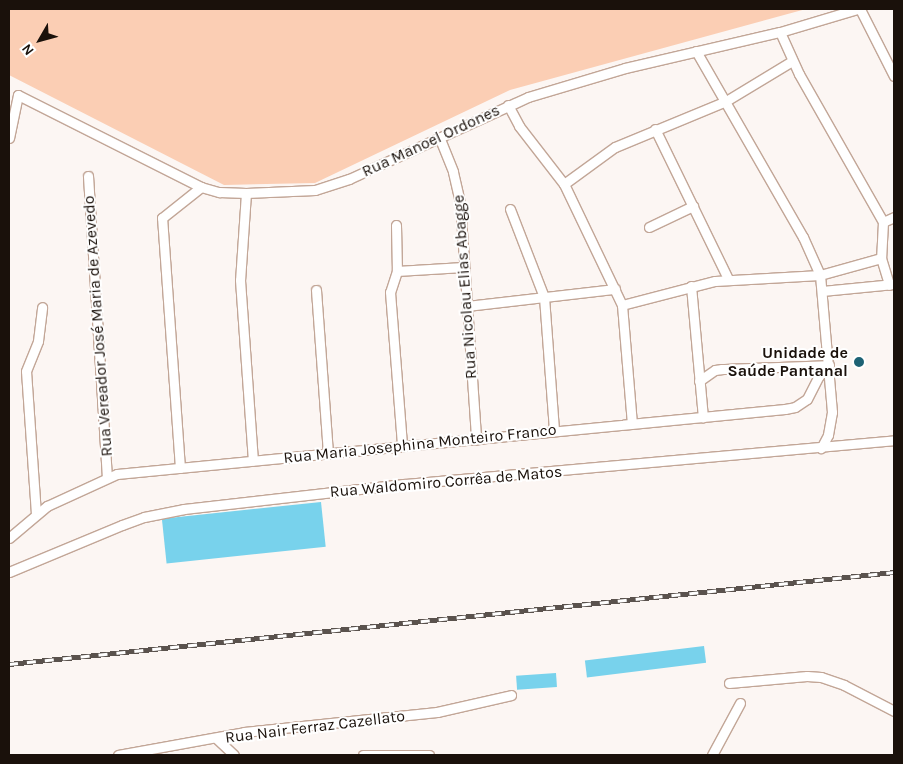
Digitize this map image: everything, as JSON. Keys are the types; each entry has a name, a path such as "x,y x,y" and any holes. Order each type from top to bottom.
{"street":[{"name":"Rua Manoel Ordones","path":"9,138 18,95 201,187 219,192 300,191 330,186 440,139 508,105 554,88 616,70 780,32 858,9"},
{"path":"858,9 894,76"},
{"path":"780,32 792,61 883,222 881,258 892,285 822,291"},
{"path":"696,51 803,237 820,275 832,412 829,430 821,448"},
{"path":"564,184 615,147 726,101 792,61"},
{"path":"508,105 519,126 564,184 622,305 632,424"},
{"path":"655,129 728,279"},
{"name":"Rua Nicolau Elias Abagge","path":"440,139 453,172 459,195 476,439"},
{"name":"Rua Vereador José Maria de Azevedo","path":"88,176 108,477"},
{"path":"180,468 162,218 201,187"},
{"path":"246,193 240,280 253,460"},
{"path":"648,227 693,206"},
{"path":"510,209 544,297 554,431"},
{"path":"883,222 894,217"},
{"path":"396,225 397,271 391,286 390,297 402,446"},
{"path":"622,305 691,286 728,279 820,275 881,258"},
{"path":"397,271 464,267"},
{"path":"691,286 702,417"},
{"path":"466,306 614,289"},
{"path":"316,290 328,453"},
{"path":"36,514 26,371 38,341 42,308"},
{"path":"699,380 709,373 722,368 829,365"},
{"name":"Rua Maria Josephina Monteiro Franco","path":"9,538 36,514 117,474 795,407 807,399 818,377 829,365"},
{"name":"Rua Waldomiro Corrêa de Matos","path":"9,572 144,517 184,509 404,484 894,440"},
{"path":"729,683 807,676 821,677 844,685 894,710"},
{"name":"Rua Nair Ferraz Cazellato","path":"118,755 217,739 244,732 437,712 511,694"},
{"path":"712,755 740,703"},
{"path":"217,739 234,755"},
{"path":"363,755 428,755"}],"shaded area":[{"path":"9,9 806,9 510,90 315,183 224,185 9,75"}],"building":[{"path":"321,502 326,547 167,563 162,519"},
{"path":"704,646 706,663 587,677 585,661"},
{"path":"556,673 557,687 517,690 516,676"}],"railway":[{"path":"9,664 894,572"}],"place":[{"name":"Unidade de Saúde Pantanal","path":"859,362"}]}
